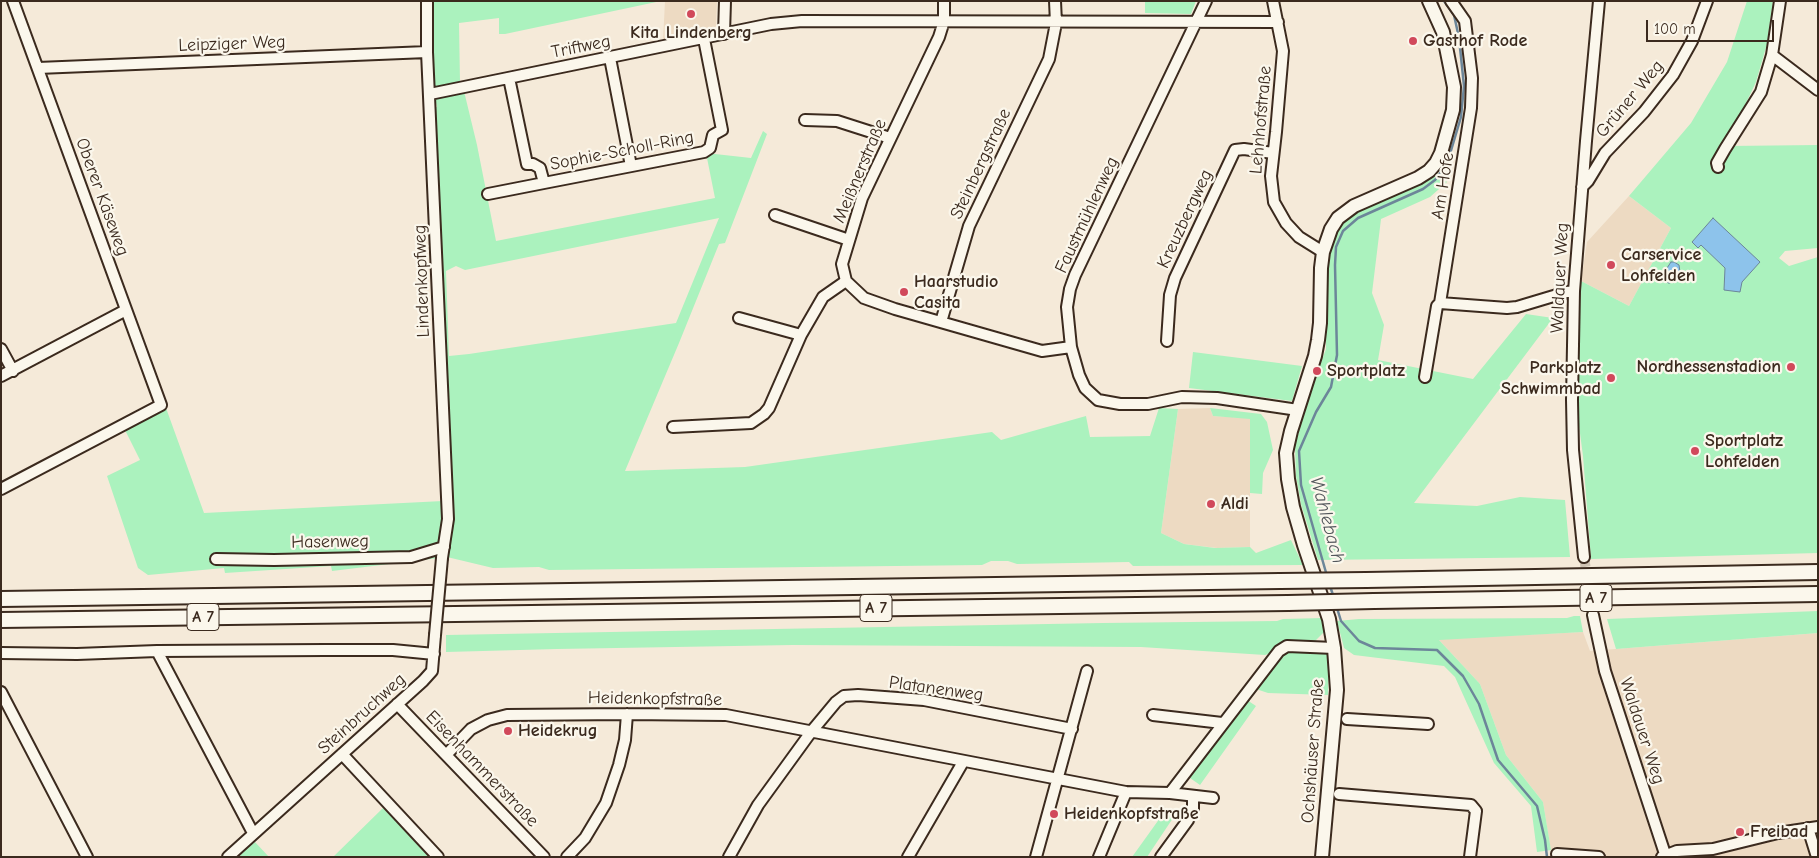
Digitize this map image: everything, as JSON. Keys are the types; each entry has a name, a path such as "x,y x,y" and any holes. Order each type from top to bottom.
{"highway":[{"name":"A 7","path":"1,599 1818,572"},
{"name":"A 7","path":"1,620 1374,602 1818,594"}],"main road":[{"name":"Ochshäuser Straße","path":"1322,857 1337,690 1334,648 1329,620 1298,526 1288,479 1286,453 1318,340 1323,252 1331,229 1338,218 1347,210 1367,199 1418,178 1429,171 1441,154 1453,110 1454,87 1443,32 1429,1"}],"street":[{"name":"Lindenkopfweg","path":"427,1 427,52 448,520 442,558"},
{"path":"724,34 725,1"},
{"path":"944,1 944,21"},
{"name":"Steinbergstraße","path":"941,322 969,226 1049,58 1056,23 1055,1"},
{"name":"Faustmühlenweg","path":"1206,1 1075,275 1070,289 1068,308 1071,347 1085,388 1098,400 1120,404 1148,404 1182,397 1217,398 1298,410"},
{"name":"Lehnhofstraße","path":"1273,1 1283,51 1271,176 1274,202 1286,223 1299,237 1323,252"},
{"name":"Am Hofe","path":"1425,377 1437,306 1440,303 1471,108 1472,78 1465,21 1451,1"},
{"name":"Waldauer Weg","path":"1584,557 1573,450 1574,291 1599,1"},
{"name":"Grüner Weg","path":"1582,187 1588,181 1605,153 1644,112 1674,75 1692,41 1707,1"},
{"path":"1718,167 1717,163 1724,149 1761,92 1772,55 1780,1"},
{"name":"Oberer Käseweg","path":"1,489 161,404 38,68 8,2"},
{"name":"Triftweg","path":"430,94 771,24 802,21 1278,22"},
{"name":"Meißnerstraße","path":"846,281 842,264 862,198 939,36 944,21"},
{"name":"Sophie-Scholl-Ring","path":"488,194 707,150 711,145 713,135 722,130 704,39"},
{"name":"Leipziger Weg","path":"38,68 427,52"},
{"path":"1772,55 1818,90"},
{"path":"610,58 631,166"},
{"name":"Sophie-Scholl-Ring","path":"509,78 527,164 533,164 540,168 544,183"},
{"path":"805,120 837,121 890,138"},
{"name":"Kreuzbergweg","path":"1167,341 1170,295 1175,278 1235,150 1273,153"},
{"path":"774,215 848,240"},
{"path":"673,427 751,423 764,414 769,408 801,335 824,298 846,281 864,298 895,309 1042,351 1071,347"},
{"path":"1440,303 1507,308 1574,291"},
{"path":"1,376 126,310"},
{"path":"739,318 801,335"},
{"path":"1,349 12,371"},
{"name":"Hasenweg","path":"216,559 274,560 411,557 444,547"},
{"name":"Steinbruchweg","path":"228,857 432,670 442,558"},
{"name":"Waldauer Weg","path":"1593,615 1605,671 1664,856"},
{"path":"1170,794 1279,651 1287,646 1334,648"},
{"path":"1,653 77,654 157,651 383,650 434,654"},
{"path":"157,651 253,834"},
{"path":"1036,857 1072,729 1086,671"},
{"path":"1,692 87,857"},
{"name":"Platanenweg","path":"811,732 836,702 844,696 858,695 924,700 1072,729"},
{"name":"Eisenhammerstraße","path":"397,704 544,857"},
{"path":"567,857 585,838 606,803 620,765 625,740 627,714"},
{"name":"Heidenkopfstraße","path":"446,755 471,729 488,720 507,715 726,715 1126,792 1213,798"},
{"path":"1153,715 1222,724"},
{"path":"1347,719 1428,724"},
{"path":"729,857 758,805 811,732"},
{"path":"342,754 438,857"},
{"path":"908,857 963,762"},
{"path":"1100,857 1126,792"},
{"path":"1339,794 1471,805 1476,811 1470,857"},
{"path":"1161,857 1188,820 1193,810 1193,796"},
{"path":"1664,856 1677,851 1713,849 1778,833 1813,828 1817,857"},
{"path":"1698,857 1713,849"},
{"path":"1557,854 1599,857"}],"shaded area":[{"name":"Kita Lindenberg","path":"665,1 717,1 716,26 712,30 663,41"},
{"path":"1629,196 1671,228 1629,306 1581,281 1587,242"},
{"path":"1210,408 1213,416 1250,418 1250,547 1217,548 1184,544 1161,533 1178,409"},
{"path":"1583,632 1590,651 1818,633 1818,857 1552,857 1543,802 1506,755 1480,684 1438,639"}],"green space":[{"path":"430,1 661,1 505,34 499,34 499,18 459,23 460,82 463,87 477,145 496,241 715,198 706,153 751,158 763,131 767,134 725,243 719,244 625,471 745,467 992,432 1001,440 1086,416 1090,437 1150,436 1159,408 1178,409 1161,533 1184,544 1215,548 1250,547 1256,553 1291,540 1303,565 1133,566 1129,562 1017,564 1008,561 991,561 982,565 549,570 539,567 493,568 447,557 332,571 331,566 225,573 224,568 148,575 138,568 107,476 140,460 125,430 166,408 204,513 443,501 424,106 437,107 433,89","holes":["719,218 676,323 449,356 446,271 456,266 465,270"]},
{"path":"1145,1 1196,1 1191,14 1145,13"},
{"path":"1747,1 1773,1 1767,44 1756,82 1739,118 1729,146 1818,145 1818,248 1785,251 1779,258 1789,266 1818,257 1818,553 1591,559 1583,456 1576,403 1581,281 1629,306 1671,228 1629,196 1691,123 1727,62"},
{"path":"1436,172 1447,182 1430,197 1381,219 1372,293 1384,325 1378,360 1473,379 1526,314 1553,318 1414,503 1477,506 1520,497 1565,500 1570,557 1318,560 1301,504 1296,476 1295,446 1306,403 1326,349 1327,255 1333,233 1358,207"},
{"path":"1193,352 1302,366 1292,401 1189,388"},
{"path":"1210,408 1261,414 1267,422 1273,450 1263,473 1262,494 1250,493 1250,419 1213,416"},
{"path":"1818,611 1818,633 1616,649 1607,619"},
{"path":"1580,616 1583,632 1439,640 1480,684 1506,755 1543,802 1551,850 1537,852 1531,806 1494,763 1455,677 1444,666 1354,655 1344,648 1337,621 1359,619 1567,618"},
{"path":"1323,618 1324,632 1314,642 1285,642 1275,651 1265,655 1141,647 793,645 446,652 446,635 1277,621 1283,619"},
{"path":"1288,649 1329,651 1328,695 1268,693 1256,689 1282,653"},
{"path":"1247,700 1256,706 1200,785 1190,778"},
{"path":"383,808 429,857 333,857"},
{"path":"1165,811 1173,818 1147,857 1132,857"},
{"path":"255,842 269,857 238,857"}],"water":[{"path":"1713,218 1760,262 1742,282 1740,292 1724,290 1725,268 1701,245 1698,248 1692,242"},
{"path":"1671,262 1679,265 1680,272 1678,272 1676,278 1668,283 1665,279 1665,274"}],"waterway":[{"name":"Wahlebach","path":"1327,576 1301,485 1299,451 1316,412 1331,387 1337,355 1336,247 1343,231 1358,218 1423,189 1435,180 1447,164 1461,117 1464,86 1459,38 1454,15 1444,1"},
{"name":"Wahlebach","path":"1330,586 1334,598"},
{"name":"Wahlebach","path":"1337,608 1341,621 1359,641 1375,648 1437,650 1463,676 1479,704 1498,760 1537,806 1547,857"}],"tunnel":[{"path":"1584,557 1593,615"}],"place":[{"name":"Kita Lindenberg","path":"691,14"},
{"name":"Gasthof Rode","path":"1413,41"},
{"name":"Carservice Lohfelden","path":"1611,265"},
{"name":"Haarstudio Casita","path":"904,292"},
{"name":"Nordhessenstadion","path":"1791,367"},
{"name":"Sportplatz","path":"1317,371"},
{"name":"Parkplatz Schwimmbad","path":"1611,378"},
{"name":"Sportplatz Lohfelden","path":"1695,451"},
{"name":"Aldi","path":"1211,504"},
{"name":"Heidekrug","path":"508,731"},
{"name":"Heidenkopfstraße","path":"1054,814"},
{"name":"Freibad","path":"1740,832"}]}
